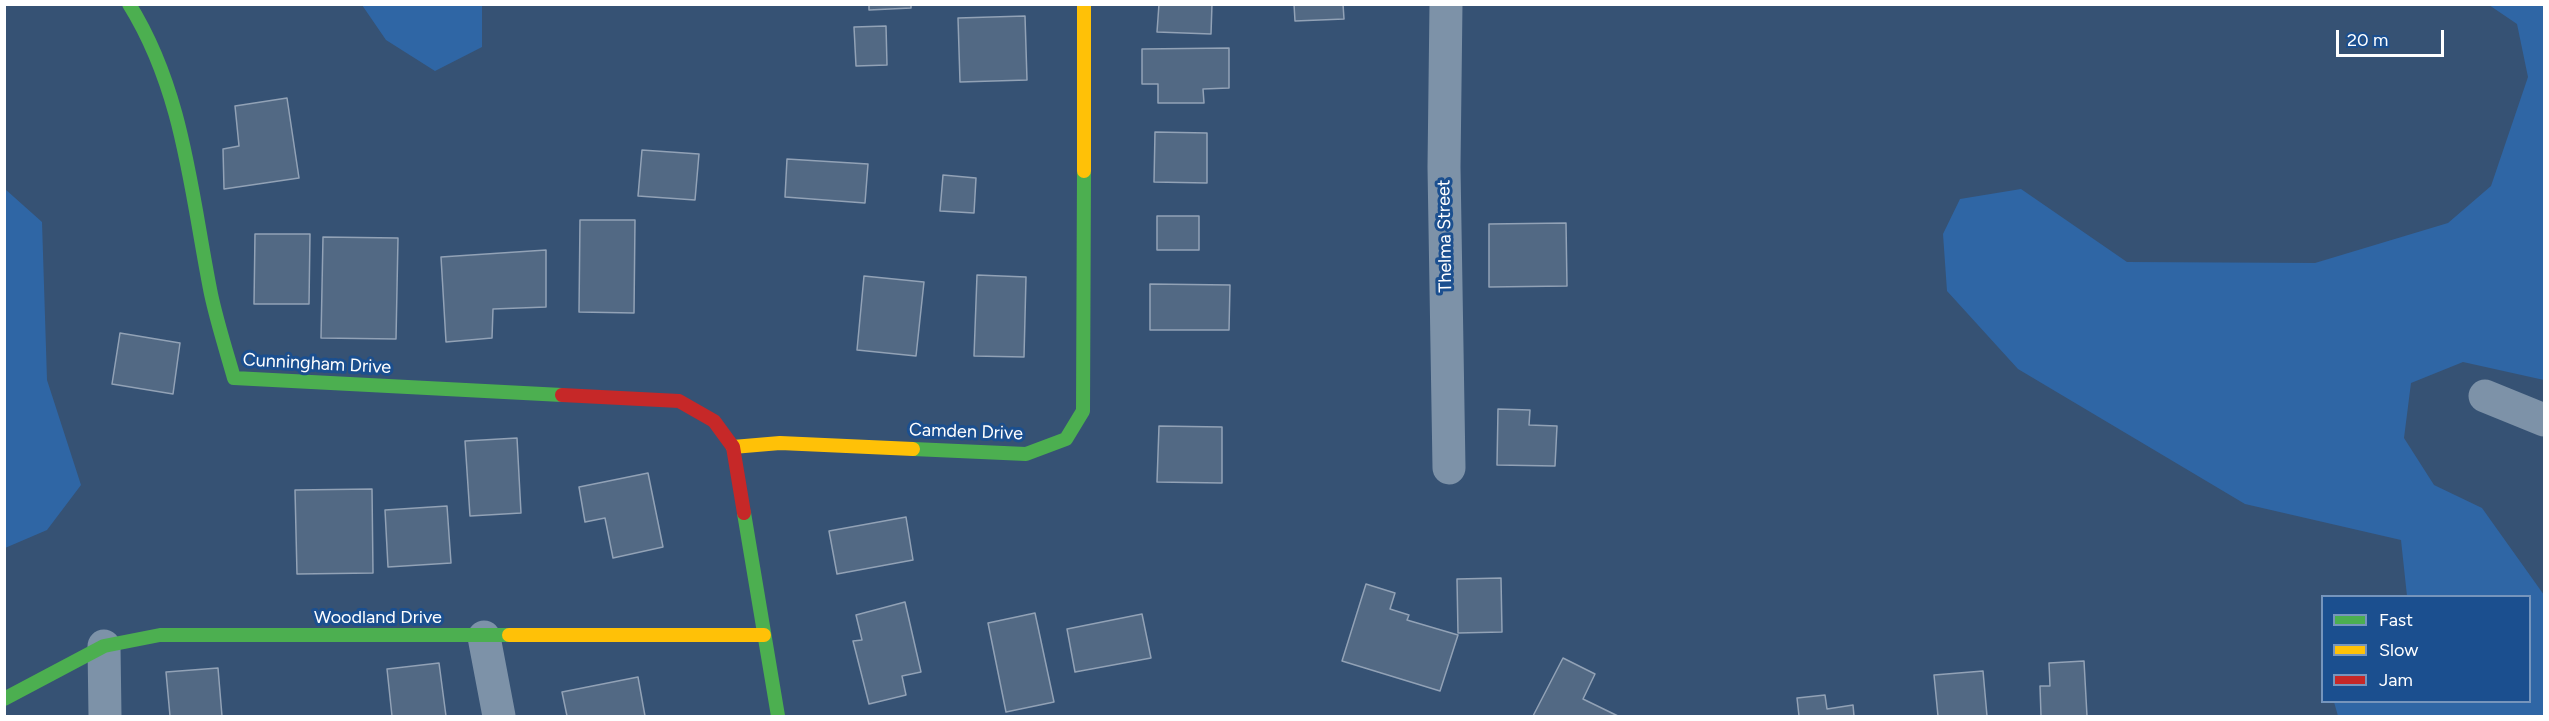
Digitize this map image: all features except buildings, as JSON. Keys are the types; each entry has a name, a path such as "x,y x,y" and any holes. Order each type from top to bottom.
{"street":[{"name":"Cunningham Drive","path":"129,4 142,21 165,73 187,168 212,297 234,378 679,401 714,421 733,447"},
{"name":"Camden Drive","path":"733,447 780,443 1026,454 1066,439 1083,411 1084,4"},
{"name":"Thelma Street","path":"1446,4 1444,167 1449,468"},
{"path":"2485,396 2544,420"},
{"path":"733,447 778,717"},
{"name":"Woodland Drive","path":"4,699 104,646 160,634 484,637 764,634"},
{"path":"484,637 499,717"},
{"path":"104,646 105,717"}],"shaded area":[{"path":"362,5 482,5 482,47 435,71 386,40"},
{"path":"2489,5 2544,5 2544,380 2463,362 2411,383 2404,438 2434,485 2482,508 2544,595 2544,716 2338,716 2334,703 2531,703 2531,595 2407,595 2401,540 2245,504 2018,369 1947,291 1943,234 1960,199 2021,189 2127,262 2315,263 2448,223 2491,186 2528,77 2517,24"},
{"path":"5,189 42,222 47,380 81,485 47,530 5,548"}],"traffic: fast":[{"path":"129,4 162,72 174,108 191,182 211,294 234,378 562,395"},
{"path":"913,449 1026,454 1066,439 1083,411 1084,171"},
{"path":"744,513 778,716"},
{"path":"4,699 104,646 160,635 509,635"}],"traffic: slow":[{"path":"1084,4 1084,171"},
{"path":"733,447 780,443 913,449"},
{"path":"509,635 764,635"}],"traffic: jam":[{"path":"562,395 679,401 714,421 733,447 744,513"}]}
